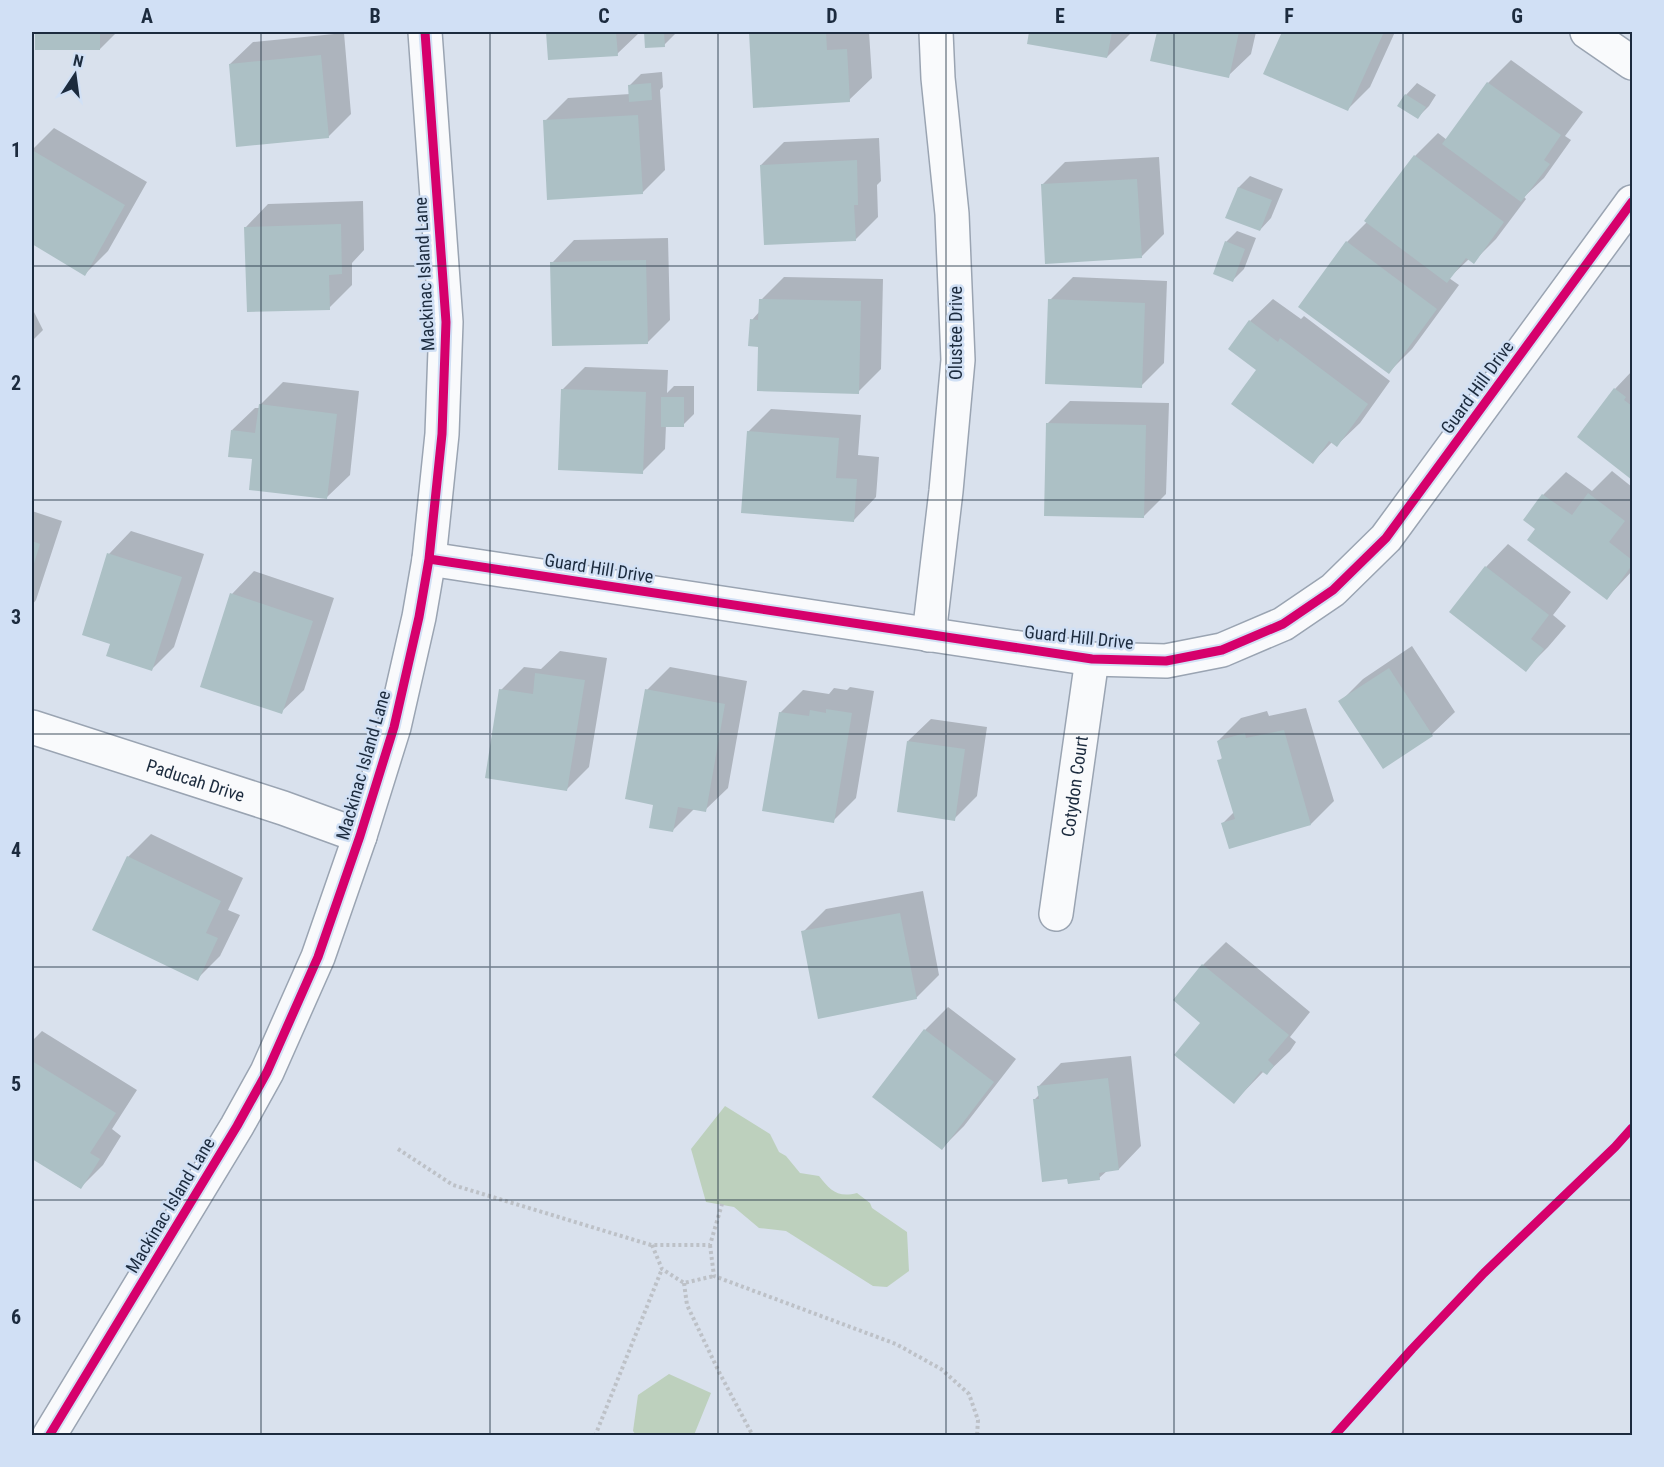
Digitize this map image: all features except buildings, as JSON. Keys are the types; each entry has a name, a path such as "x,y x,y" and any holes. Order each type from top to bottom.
{"street":[{"name":"Mackinac Island Lane","path":"49,1436 237,1126 267,1072 318,957 360,836 394,727 429,559 442,434 446,322 425,32"},
{"name":"Olustee Drive","path":"929,634 946,491 958,360 952,214 938,78 936,32"},
{"path":"1587,32 1632,63"},
{"name":"Guard Hill Drive","path":"429,559 1092,659 1166,661 1222,650 1283,624 1333,590 1386,538 1632,202"},
{"name":"Cotydon Court","path":"1056,914 1092,659"},
{"name":"Paducah Drive","path":"32,727 360,836"}],"path":[{"path":"398,1149 453,1185 651,1245 710,1245"},
{"path":"714,1276 710,1245 722,1204"},
{"path":"651,1245 662,1269 684,1283 714,1276 896,1344 941,1369 969,1394 978,1420 976,1436"},
{"path":"595,1436 662,1269"},
{"path":"684,1283 687,1305 753,1436"}],"green space":[{"path":"725,1106 770,1134 779,1152 786,1156 800,1173 819,1176 839,1194 857,1193 870,1203 872,1208 907,1232 909,1271 887,1287 873,1286 786,1231 759,1228 734,1207 706,1202 691,1149"},
{"path":"669,1374 711,1393 694,1435 636,1435 633,1431 638,1395"}],"cycle path":[{"path":"49,1436 237,1126 267,1072 318,957 360,836 394,727 419,617 429,559 442,434 446,322 425,32"},
{"path":"429,559 1092,659 1166,661 1222,650 1283,624 1333,590 1386,538 1632,202"},
{"path":"1334,1436 1484,1273 1632,1128"}]}
